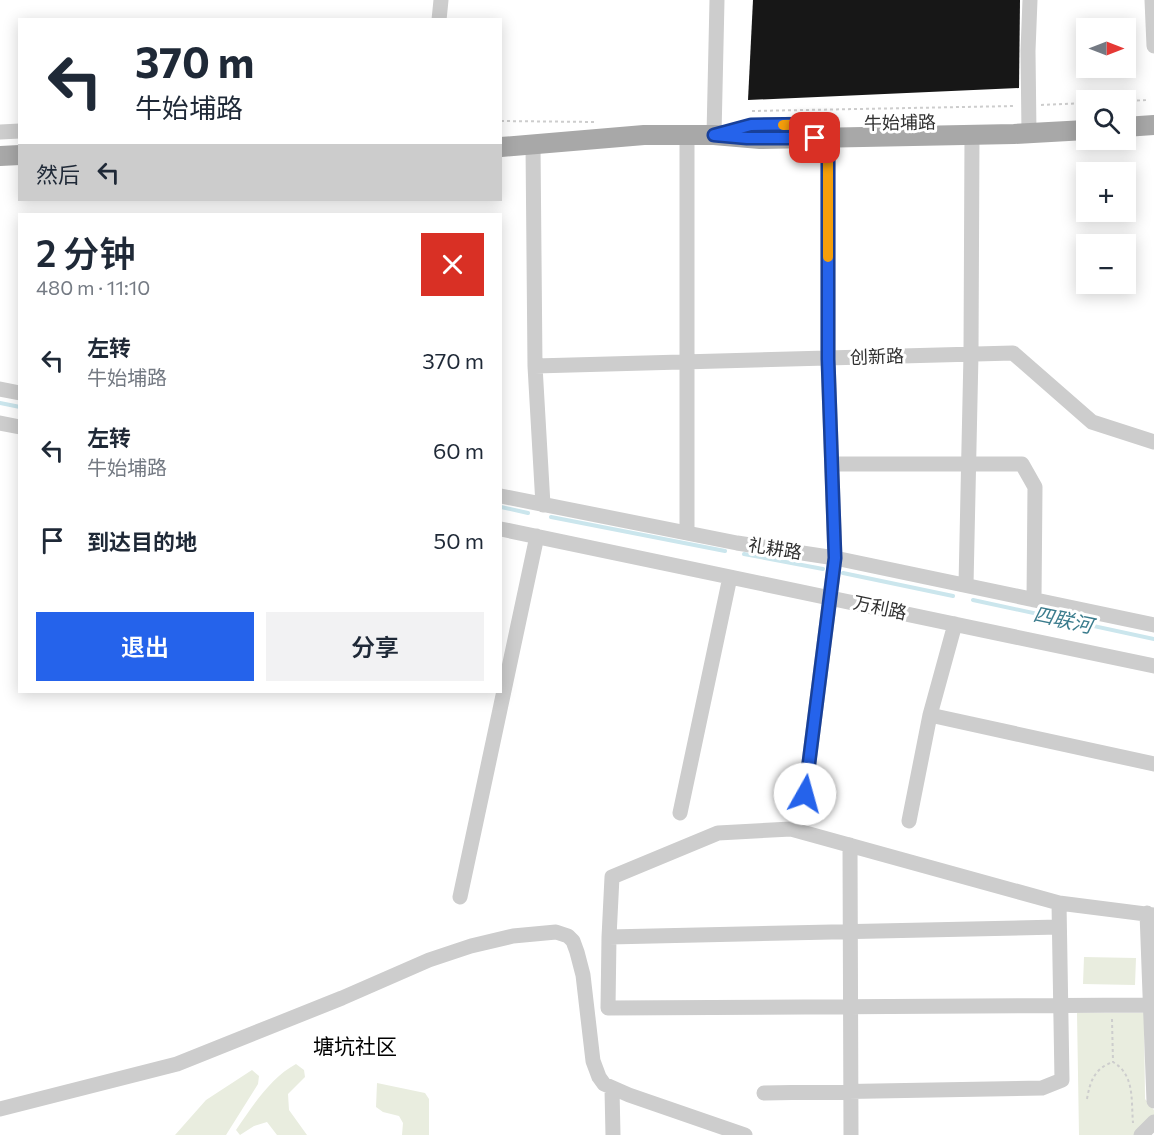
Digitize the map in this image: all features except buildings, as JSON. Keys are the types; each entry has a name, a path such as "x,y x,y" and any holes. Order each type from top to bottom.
{"main road":[{"path":"1136,111 1152,106"},
{"name":"牛始埔路","path":"828,131 1028,116 1076,117"},
{"name":"牛始埔路","path":"502,147 644,135 714,135 751,125 828,131 972,135 1028,116 1076,128"},
{"path":"1136,126 1154,125"},
{"path":"0,156 18,155"}],"street":[{"path":"439,18 441,0"},
{"path":"714,135 717,0"},
{"path":"1028,116 1030,0"},
{"path":"1152,0 1154,46"},
{"path":"0,132 18,131"},
{"path":"805,794 835,558 828,359 828,131"},
{"path":"687,135 687,533"},
{"path":"966,585 971,354 972,135"},
{"path":"533,144 535,366 543,505"},
{"name":"创新路","path":"535,366 1013,353 1092,422 1154,442"},
{"path":"0,389 18,393"},
{"path":"0,423 18,427"},
{"path":"831,464 1022,464 1035,487 1034,600"},
{"name":"礼耕路","path":"502,496 687,533 835,558 1154,625"},
{"name":"万利路","path":"502,529 1154,666"},
{"path":"460,897 537,536"},
{"path":"680,813 730,577"},
{"path":"909,821 930,715 956,624"},
{"path":"930,715 1154,764"},
{"path":"1150,1005 608,1008 612,877 718,833 791,829 1059,903 1150,914 1150,1005 1154,1101"},
{"path":"850,845 851,1135"},
{"path":"764,1093 1042,1088 1062,1080 1059,903"},
{"path":"609,937 1059,927"},
{"path":"0,1109 177,1064 342,998 429,960 492,940 532,933 563,933 573,941 583,975 596,1071 604,1084 612,1089 745,1135"},
{"path":"612,1089 613,1135"},
{"path":"1138,1131 1154,1122"}],"path":[{"path":"1136,103 1152,106"},
{"path":"752,111 1028,116 1076,105"},
{"path":"1112,1013 1113,1062"},
{"path":"1087,1099 1093,1078 1100,1066 1113,1062 1121,1067 1130,1082 1138,1131"}],"shaded area":[{"path":"1084,957 1136,958 1135,985 1083,984"},
{"path":"1077,1013 1144,1013 1145,1099 1154,1110 1154,1115 1135,1135 1079,1135"},
{"path":"296,1064 304,1070 305,1077 288,1094 289,1110 307,1135 277,1135 267,1122 254,1126 240,1135 236,1130 262,1094 278,1077"},
{"path":"252,1070 259,1076 258,1084 226,1135 175,1135 206,1100"},
{"path":"377,1083 425,1093 429,1099 429,1135 402,1135 403,1123 399,1116 383,1112 376,1107"}],"waterway":[{"name":"四联河","path":"0,403 18,407"},
{"name":"四联河","path":"502,507 528,513"},
{"name":"四联河","path":"551,517 725,551"},
{"name":"四联河","path":"744,554 823,569"},
{"name":"四联河","path":"843,573 953,596"},
{"name":"四联河","path":"973,600 1154,639"}],"slow traffic":[{"path":"783,125 828,124 828,257"}],"district":[{"name":"塘坑社区","path":"355,1047"}],"route":[{"path":"805,794 835,558 828,359 828,124 751,125 714,135 747,138 815,138"}]}
